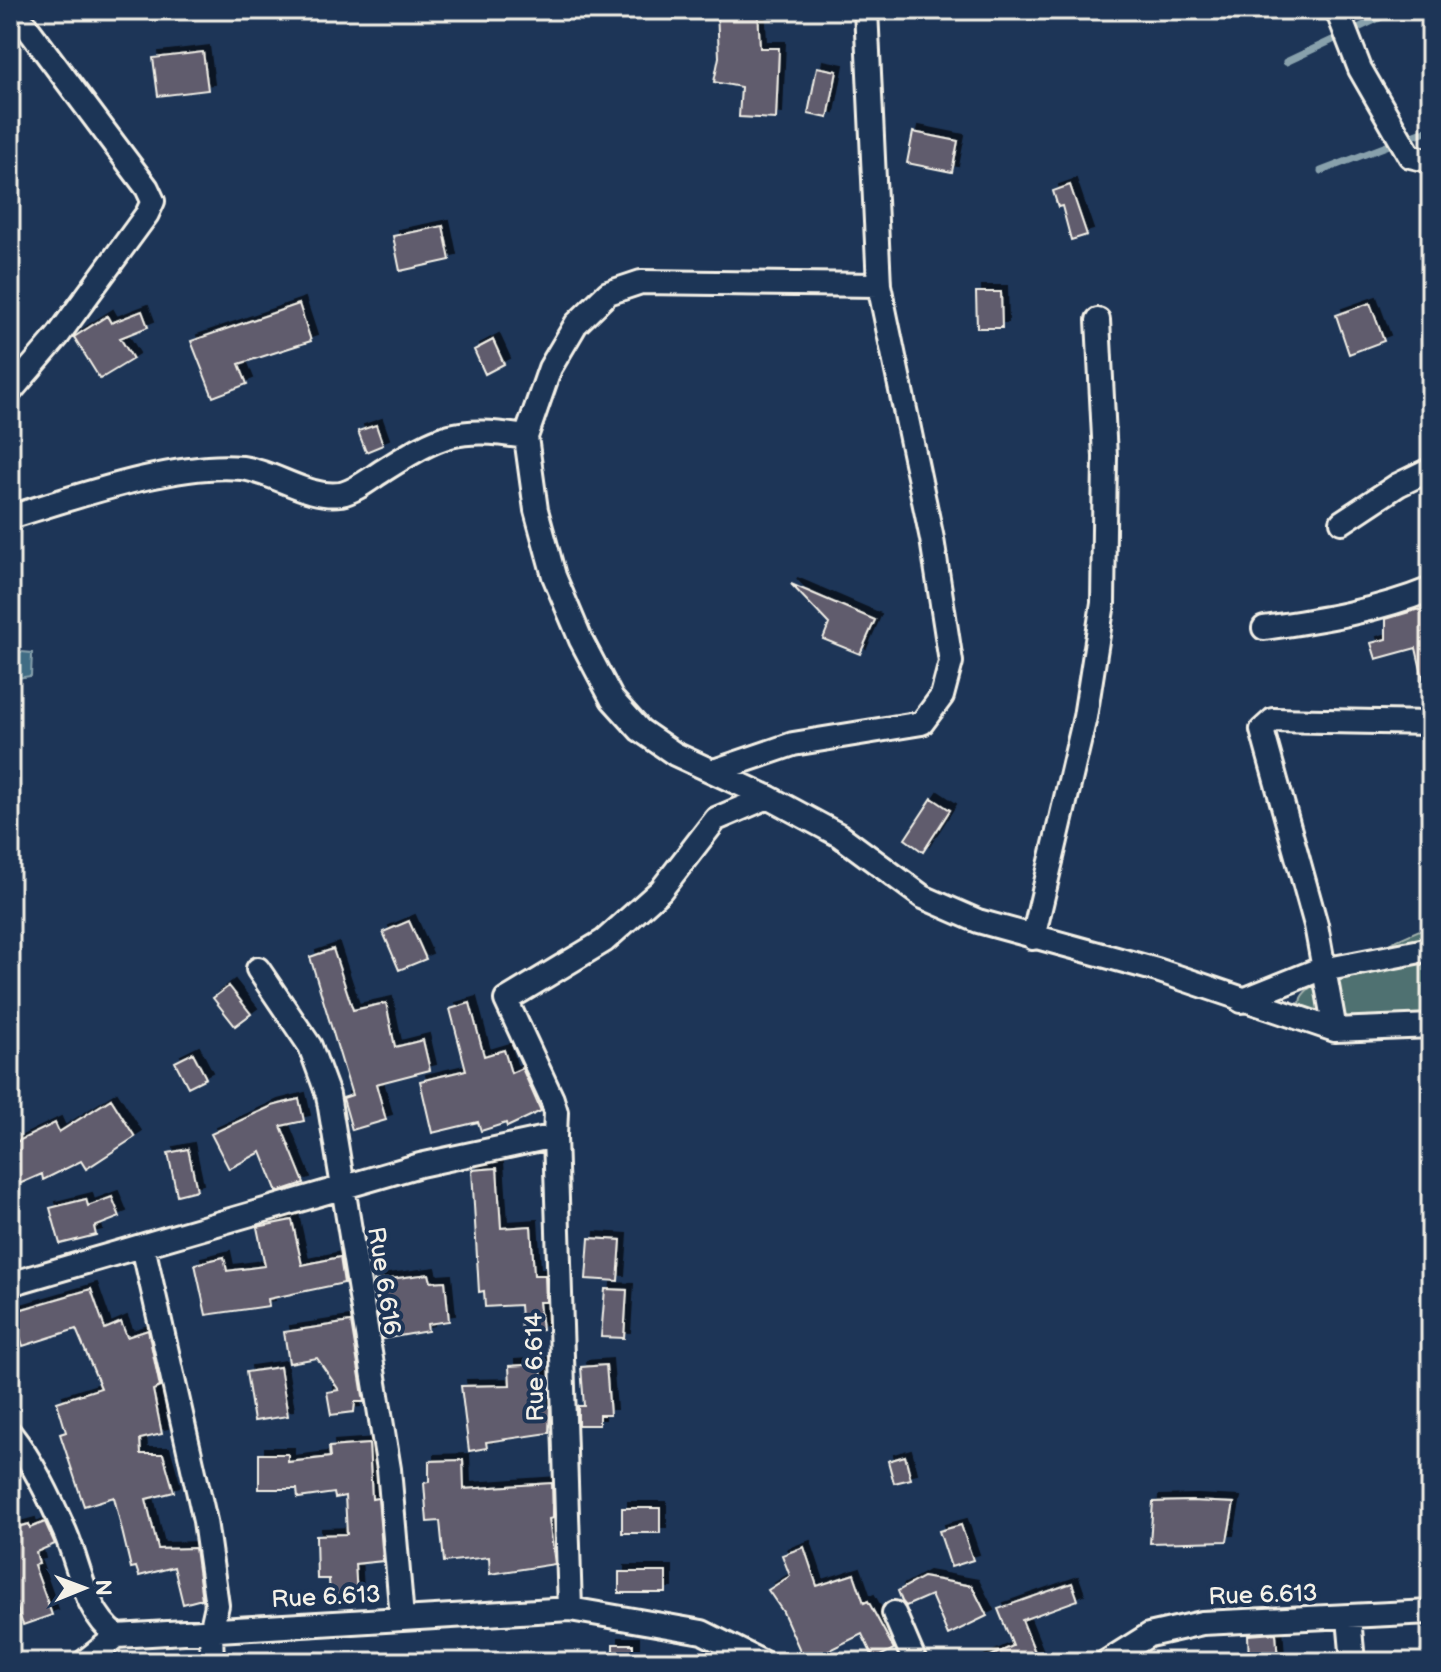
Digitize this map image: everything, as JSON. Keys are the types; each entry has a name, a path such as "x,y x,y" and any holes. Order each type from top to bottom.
{"street":[{"path":"10,392 57,337 147,214 153,201 147,188 14,10"},
{"path":"714,771 793,744 922,723 942,696 951,662 935,555 879,285 866,10"},
{"path":"1337,10 1360,69 1410,156 1431,161"},
{"path":"879,285 641,282 608,293 576,324 550,368 526,437 536,510 554,576 581,640 612,699 640,730 663,746 839,835 923,897 978,921 1157,970 1241,1001 1335,1030 1431,1026"},
{"path":"1033,938 1085,717 1103,603 1105,457 1098,320"},
{"path":"10,517 77,496 202,470 240,468 273,474 311,490 342,494 432,439 481,431 526,437"},
{"path":"1342,522 1398,485 1431,469"},
{"path":"1264,628 1397,603 1431,589"},
{"path":"1335,1030 1316,925 1262,730 1264,724 1273,720 1320,718 1431,723"},
{"name":"Rue 6.614","path":"570,1609 549,1137 556,1112 506,1000 604,941 661,890 716,819 768,797"},
{"path":"1241,1001 1324,970 1431,949"},
{"name":"Rue 6.616","path":"258,969 310,1046 328,1095 389,1469 402,1618"},
{"path":"10,1284 420,1165 549,1137"},
{"path":"143,1246 205,1521 217,1605 211,1632 212,1662"},
{"path":"10,1433 27,1454 66,1533 100,1623 117,1636 84,1662"},
{"name":"Rue 6.613","path":"117,1636 570,1609 702,1632 762,1662"},
{"name":"Rue 6.613","path":"1106,1662 1149,1635 1173,1628 1256,1618 1349,1618 1431,1612"},
{"path":"894,1613 915,1662"},
{"path":"1349,1618 1353,1662"}],"green space":[{"path":"1431,925 1431,1025 1306,1029 1300,1002 1308,989 1360,957"}],"water":[{"path":"10,651 32,653 31,676 10,679"}],"building":[{"path":"717,10 758,10 760,48 779,48 776,119 739,117 741,87 714,82 719,57"},
{"path":"203,52 208,90 158,96 153,58"},
{"path":"817,67 837,71 828,118 808,114"},
{"path":"913,132 958,141 952,172 907,163"},
{"path":"1070,185 1087,235 1071,240 1062,206 1058,207 1053,191"},
{"path":"443,226 450,260 400,271 393,236"},
{"path":"976,292 1001,292 1002,328 977,328"},
{"path":"1370,303 1384,341 1349,354 1336,315"},
{"path":"299,304 311,341 239,364 247,384 213,397 191,341"},
{"path":"142,311 148,327 120,338 133,359 100,379 74,337 107,316 111,323"},
{"path":"493,340 504,364 485,374 474,350"},
{"path":"376,425 383,445 366,452 358,431"},
{"path":"791,584 875,620 860,654 823,639 829,624"},
{"path":"1431,609 1431,682 1424,683 1416,648 1376,659 1371,643 1386,639 1386,619"},
{"path":"932,798 950,810 923,852 905,839"},
{"path":"409,921 426,959 399,970 383,932"},
{"path":"333,949 353,1010 386,1003 395,1047 423,1040 430,1070 376,1084 386,1120 352,1130 343,1098 352,1095 310,957"},
{"path":"229,986 251,1014 235,1026 213,998"},
{"path":"470,1003 484,1056 504,1050 511,1073 522,1068 541,1111 507,1127 506,1123 481,1131 478,1122 432,1133 420,1081 466,1070 450,1009"},
{"path":"193,1053 206,1078 188,1087 175,1062"},
{"path":"111,1099 135,1137 86,1169 81,1161 43,1180 42,1174 10,1188 10,1145 55,1123 59,1132"},
{"path":"299,1099 304,1121 281,1126 304,1183 277,1192 261,1152 229,1169 211,1134 272,1106"},
{"path":"188,1149 197,1190 177,1195 168,1153"},
{"path":"497,1168 501,1228 531,1226 534,1275 545,1275 546,1302 539,1302 542,1330 522,1332 520,1305 485,1307 484,1291 479,1292 472,1170"},
{"path":"112,1197 120,1217 94,1227 96,1235 60,1244 50,1208 86,1199 88,1206"},
{"path":"292,1220 302,1265 340,1257 344,1283 268,1299 269,1306 206,1315 195,1264 224,1257 227,1271 265,1266 257,1227"},
{"path":"589,1238 621,1240 618,1281 586,1279"},
{"path":"429,1274 431,1282 445,1281 449,1321 427,1324 428,1331 382,1339 374,1281"},
{"path":"91,1289 105,1329 121,1322 127,1337 148,1330 160,1387 153,1390 162,1434 140,1439 141,1454 163,1454 174,1492 146,1499 158,1549 195,1548 202,1599 183,1604 174,1567 139,1576 136,1567 131,1568 114,1497 84,1506 60,1434 66,1432 57,1402 101,1388 76,1329 23,1346 12,1312"},
{"path":"605,1289 627,1290 624,1338 601,1337"},
{"path":"351,1322 364,1402 355,1402 354,1412 331,1415 327,1392 339,1390 317,1358 289,1363 284,1332"},
{"path":"541,1364 543,1406 550,1406 549,1433 486,1442 487,1448 469,1451 461,1386 510,1385 509,1366"},
{"path":"606,1365 610,1415 599,1415 599,1425 578,1425 578,1406 584,1406 581,1367"},
{"path":"280,1367 288,1416 254,1421 246,1372"},
{"path":"369,1444 372,1499 378,1498 383,1561 355,1564 357,1596 330,1598 329,1579 317,1579 316,1535 347,1534 345,1496 335,1498 334,1493 298,1498 297,1489 259,1489 259,1454 288,1454 288,1462 330,1457 329,1447"},
{"path":"905,1456 911,1479 894,1483 888,1461"},
{"path":"463,1460 464,1489 552,1483 553,1518 549,1519 555,1564 490,1574 489,1557 444,1562 440,1521 427,1522 424,1483 429,1482 429,1461"},
{"path":"1153,1502 1234,1503 1227,1541 1150,1543"},
{"path":"622,1508 660,1508 660,1533 622,1533"},
{"path":"45,1522 55,1544 36,1552 39,1564 34,1565 52,1615 23,1625 10,1588 10,1529 29,1524 30,1528"},
{"path":"961,1525 973,1560 951,1567 939,1531"},
{"path":"804,1547 817,1586 854,1574 864,1603 868,1601 894,1649 874,1659 862,1634 805,1662 783,1612 768,1590 790,1576 782,1555"},
{"path":"619,1572 666,1572 666,1593 619,1593"},
{"path":"923,1577 972,1586 987,1616 948,1635 931,1595 906,1606 902,1601 898,1591"},
{"path":"1072,1583 1078,1600 1022,1620 1039,1662 978,1662 1013,1646 998,1609"},
{"path":"1276,1633 1278,1662 1249,1662 1248,1635"},
{"path":"613,1644 633,1644 633,1662 613,1662"}],"waterway":[{"path":"1286,62 1396,10"},
{"path":"1321,171 1431,129"}]}
